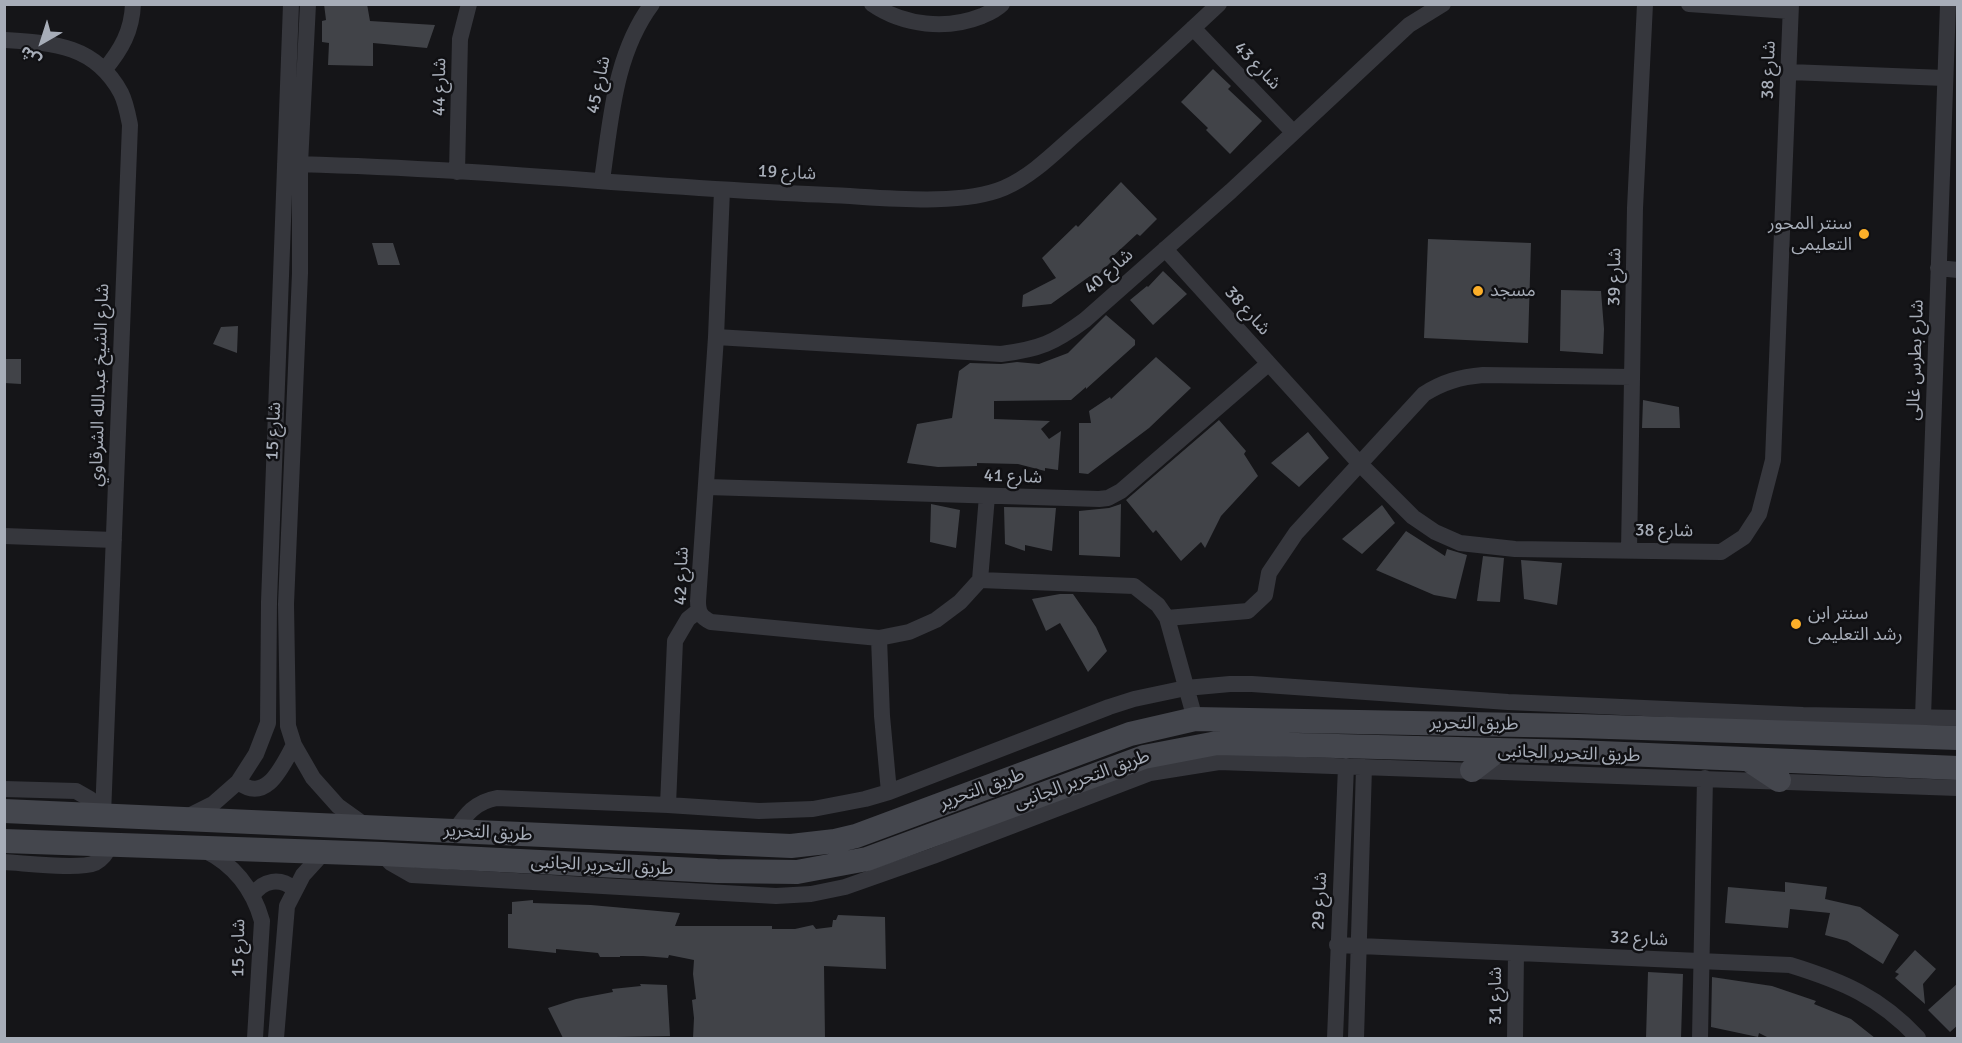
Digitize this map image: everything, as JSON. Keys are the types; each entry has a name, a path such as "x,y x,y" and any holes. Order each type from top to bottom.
{"street":[{"path":"105,69 127,37 133,4"},
{"name":"شارع 15","path":"291,4 292,164 300,273 286,604 288,726 294,746 325,793 338,806 369,828"},
{"name":"شارع 15","path":"183,819 213,804 238,782 256,754 268,723 269,602 292,164 308,4"},
{"name":"شارع 44","path":"457,172 460,39 469,4"},
{"name":"شارع 45","path":"602,180 620,70 631,41 652,4"},
{"path":"872,4 905,20 936,25 968,21 997,9 1002,4"},
{"name":"شارع 19","path":"292,164 602,180 722,190 944,199 975,197 1004,188 1031,173 1132,85 1219,4"},
{"name":"شارع 40","path":"716,337 1001,354 1032,350 1060,338 1086,320 1231,191 1410,25 1443,4"},
{"name":"شارع 39","path":"1629,550 1635,208 1645,4"},
{"path":"1689,4 1790,8"},
{"name":"شارع بطرس غالى","path":"1923,717 1938,268 1950,149 1945,78 1948,4"},
{"name":"شارع 38","path":"1165,249 1360,464 1413,517 1436,532 1460,543 1515,549 1721,552 1744,537 1759,514 1773,460 1790,8"},
{"name":"شارع 43","path":"1193,28 1293,132"},
{"name":"شارع الشيخ عبدالله الشرقاوي","path":"4,40 49,42 79,51 105,69 122,95 130,125 114,540 100,815"},
{"path":"1789,72 1945,78"},
{"name":"شارع 42","path":"722,190 716,337 698,611 703,618 711,621 879,638 909,632 936,620 960,602 980,580"},
{"path":"1938,268 1958,270"},
{"name":"شارع 41","path":"707,487 1108,498 1121,491 1268,364"},
{"path":"1167,618 1248,611 1265,595 1269,573 1296,533 1424,393 1442,383 1462,377 1483,375 1632,377"},
{"path":"987,496 980,580 1134,586 1158,606 1167,618 1195,719"},
{"path":"4,536 114,540"},
{"path":"668,805 675,640 688,619 698,611"},
{"path":"879,638 882,716 889,792"},
{"path":"454,832 471,809 487,800 497,798 786,811 840,805 889,792 1109,707 1186,688 1252,684 1508,702 1958,718"},
{"path":"1712,731 1744,712"},
{"name":"طريق التحرير","path":"4,811 791,846 856,836 1130,734 1195,719 1578,726 1958,738"},
{"path":"1577,752 1583,750 1587,739 1578,726"},
{"path":"1632,755 1628,741 1637,728"},
{"name":"طريق التحرير","path":"4,841 382,854 717,871 797,872 867,859 1125,764 1165,752 1217,743 1577,752 1958,768"},
{"path":"238,782 249,788 268,785 277,775 294,746"},
{"path":"1472,770 1498,750"},
{"path":"1749,760 1779,780"},
{"name":"طريق التحرير الجانبى","path":"382,854 391,863 412,875 776,896 811,894 845,887 1150,773 1219,762 1958,788"},
{"path":"1125,764 1150,773"},
{"name":"شارع 29","path":"1335,1038 1346,766"},
{"path":"1356,1038 1365,767"},
{"path":"1700,1038 1705,778"},
{"path":"4,789 76,791 90,799 100,815"},
{"path":"587,865 593,864 600,856 599,845 592,838"},
{"path":"645,840 641,855 648,868"},
{"path":"4,862 86,865 101,859 107,853 110,845"},
{"name":"شارع 15","path":"200,849 226,863 245,883 262,921 255,1038"},
{"path":"276,1038 285,916 294,889 303,875 324,852"},
{"path":"698,891 717,871"},
{"path":"252,895 261,886 272,881 284,882 294,889"},
{"name":"شارع 32","path":"1337,945 1790,965 1832,978 1871,998 1906,1025 1918,1038"},
{"name":"شارع 31","path":"1515,1038 1516,953"}],"building":[{"path":"324,4 367,4 370,21 435,25 427,48 373,43 373,66 328,65 329,43 322,42 322,21 326,20"},
{"path":"1213,69 1231,86 1228,89 1262,121 1230,154 1206,130 1208,128 1181,102"},
{"path":"1121,182 1157,219 1140,236 1137,234 1110,259 1112,261 1094,279 1090,276 1051,304 1022,307 1023,295 1056,278 1042,258 1076,225 1078,227"},
{"name":"مسجد","path":"1428,239 1531,243 1528,343 1424,338"},
{"path":"372,243 393,243 400,265 378,265"},
{"path":"1163,271 1187,294 1153,325 1130,300 1148,287"},
{"path":"1561,290 1601,291 1603,354 1560,351"},
{"path":"1106,315 1135,340 1135,345 1086,389 1086,387 1071,400 994,401 994,419 1050,421 1041,429 1049,439 1061,431 1058,470 1045,468 1045,471 1018,464 977,463 977,466 938,467 907,463 917,424 952,418 959,371 970,363 1039,364 1068,353"},
{"path":"238,326 237,353 213,344 221,327"},
{"path":"1156,357 1191,388 1149,428 1088,474 1079,473 1079,423 1091,423 1089,411 1110,397 1111,399"},
{"path":"4,359 21,359 21,384 4,383"},
{"path":"1643,400 1679,407 1680,428 1642,428"},
{"path":"1219,420 1246,451 1244,454 1258,476 1221,516 1205,548 1201,542 1181,561 1156,530 1153,533 1126,500"},
{"path":"1308,432 1329,458 1299,487 1271,463"},
{"path":"931,504 960,510 956,548 930,542"},
{"path":"1121,504 1120,557 1079,555 1079,511 1109,508"},
{"path":"1382,505 1395,523 1362,554 1342,539"},
{"path":"1004,507 1056,508 1052,551 1025,545 1025,551 1005,544"},
{"path":"1406,531 1445,556 1447,549 1467,555 1456,599 1434,595 1376,570"},
{"path":"1483,556 1504,558 1500,602 1477,601"},
{"path":"1521,560 1562,563 1557,605 1524,599"},
{"path":"1073,594 1096,627 1107,651 1088,672 1060,623 1046,631 1032,599"},
{"path":"1785,882 1827,887 1825,899 1860,907 1899,935 1883,964 1847,941 1825,935 1830,913 1790,909 1788,928 1725,923 1728,887 1785,892"},
{"path":"533,900 533,903 591,905 680,913 675,926 772,926 772,929 795,929 813,925 816,929 832,927 833,920 836,920 838,915 885,917 886,969 824,966 825,1038 693,1038 692,1000 696,999 694,960 669,955 668,958 600,957 598,953 556,949 556,953 508,948 508,914 512,914 512,902"},
{"path":"1915,950 1936,969 1923,984 1925,1004 1895,978 1899,974 1895,972"},
{"path":"1648,972 1683,974 1681,1038 1646,1038"},
{"path":"1712,977 1772,986 1816,1001 1814,1004 1851,1019 1875,1038 1769,1038 1759,1033 1758,1037 1711,1027"},
{"path":"1958,983 1958,1025 1950,1032 1928,1010"},
{"path":"640,984 667,985 670,1036 563,1038 548,1008 576,999 613,992 612,989 641,986"}],"place":[{"name":"سنتر المحور التعليمى","path":"1864,234"},
{"name":"مسجد","path":"1478,291"},
{"name":"سنتر ابن رشد التعليمى","path":"1796,624"}]}
